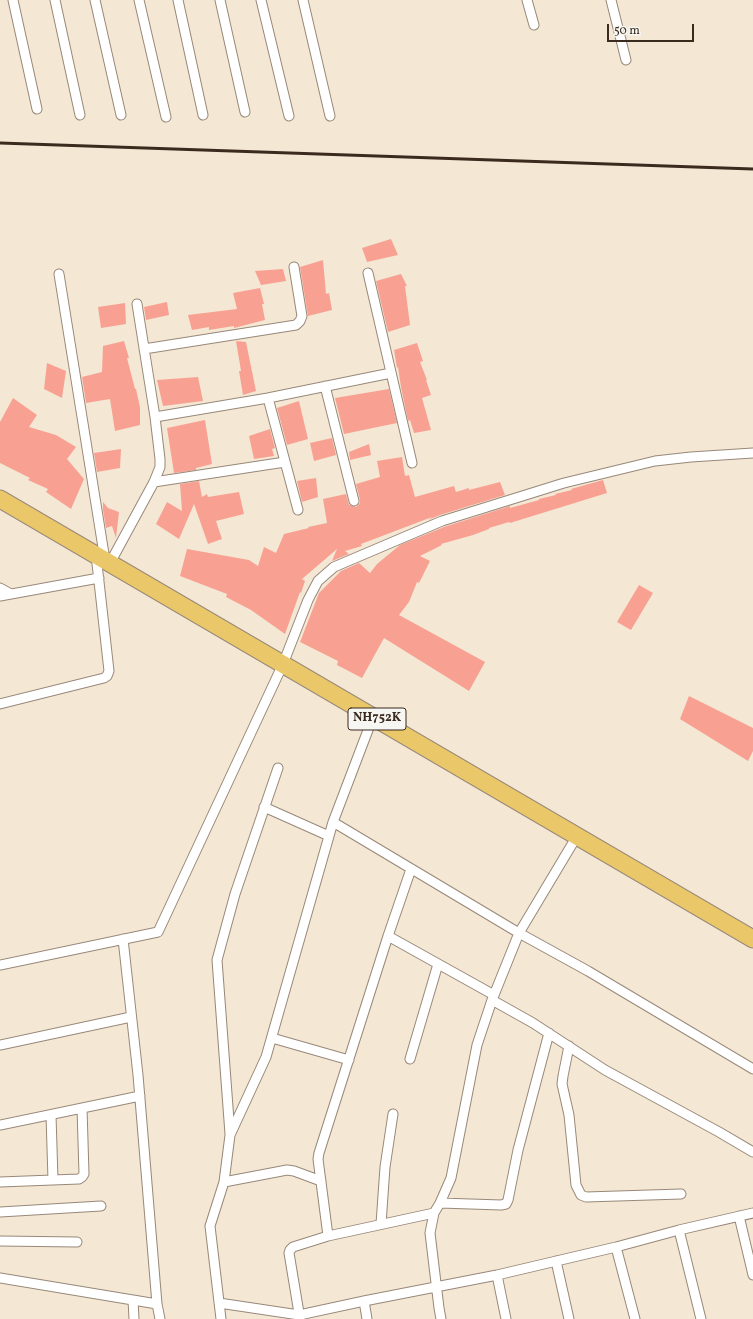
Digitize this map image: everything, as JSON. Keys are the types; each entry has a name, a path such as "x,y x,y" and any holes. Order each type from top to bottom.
{"highway":[{"name":"NH752K","path":"0,499 753,939"}],"street":[{"path":"13,0 37,109"},
{"path":"55,0 80,115"},
{"path":"95,0 121,115"},
{"path":"139,0 166,117"},
{"path":"178,0 203,115"},
{"path":"220,0 245,112"},
{"path":"261,0 289,116"},
{"path":"303,0 330,116"},
{"path":"527,0 534,25"},
{"path":"611,0 626,60"},
{"path":"144,348 296,325 302,316 294,267"},
{"path":"368,273 412,463"},
{"path":"59,274 104,559"},
{"path":"0,704 107,676 109,672 99,578 104,559 154,482 160,466 155,417 137,304"},
{"path":"155,417 268,398 391,373"},
{"path":"325,386 354,500"},
{"path":"268,398 298,510"},
{"path":"0,965 158,932 283,664 308,600 318,581 334,568 442,521 564,483 655,461 753,453"},
{"path":"154,482 285,462"},
{"path":"0,596 99,578"},
{"path":"0,588 11,594"},
{"path":"230,1134 266,1057 333,822 373,717"},
{"path":"221,1319 210,1226 224,1182 230,1134 217,960 235,894 278,768"},
{"path":"264,807 329,836"},
{"path":"333,822 519,933 585,969 753,1069"},
{"path":"441,1319 430,1233 434,1212 450,1178 477,1045 493,998 519,933 577,836"},
{"path":"328,1236 318,1159 319,1153 388,936 411,869"},
{"path":"388,936 438,964 527,1019 605,1070 753,1152"},
{"path":"123,939 140,1096 157,1304 160,1319"},
{"path":"410,1059 438,964"},
{"path":"0,1045 131,1018"},
{"path":"440,1202 501,1206 506,1204 518,1150 549,1033"},
{"path":"272,1038 349,1060"},
{"path":"569,1046 562,1084 568,1115 576,1185 581,1196 681,1194"},
{"path":"0,1125 140,1096"},
{"path":"0,1182 79,1179 82,1177 84,1174 82,1108"},
{"path":"381,1224 386,1167 393,1114"},
{"path":"51,1115 53,1180"},
{"path":"224,1182 287,1170 294,1171 321,1181"},
{"path":"0,1212 101,1206"},
{"path":"300,1317 289,1253 290,1250 296,1245 328,1236 434,1212"},
{"path":"219,1303 300,1317 364,1301 497,1275 753,1213"},
{"path":"739,1216 753,1275"},
{"path":"679,1230 701,1319"},
{"path":"0,1241 77,1242"},
{"path":"616,1247 635,1319"},
{"path":"556,1261 569,1319"},
{"path":"497,1275 506,1319"},
{"path":"0,1278 157,1304"},
{"path":"133,1300 134,1319"},
{"path":"364,1301 367,1319"}],"building":[{"path":"391,239 398,255 367,262 362,248"},
{"path":"323,260 326,294 329,293 332,310 308,316 300,267"},
{"path":"283,269 286,281 261,285 255,271"},
{"path":"401,274 407,286 405,286 410,325 388,332 376,281"},
{"path":"260,288 264,304 262,304 265,320 234,328 234,326 209,330 209,327 192,330 188,315 237,309 233,293"},
{"path":"167,302 169,315 146,320 144,307"},
{"path":"125,303 126,324 101,328 98,307"},
{"path":"124,341 140,407 140,425 115,431 110,399 86,403 82,377 102,372 103,346"},
{"path":"236,341 246,342 256,391 243,395 239,371 241,371"},
{"path":"417,343 423,361 420,362 431,395 422,398 431,430 414,433 410,420 408,421 394,350"},
{"path":"47,363 66,371 62,398 44,389"},
{"path":"198,377 203,401 163,406 157,380"},
{"path":"389,389 397,423 344,434 335,398"},
{"path":"13,398 37,415 29,427 56,435 76,447 67,459 84,479 71,509 46,492 48,489 28,480 30,478 0,463 0,422"},
{"path":"299,401 308,439 287,445 277,408"},
{"path":"205,420 212,464 196,468 196,470 174,473 167,428"},
{"path":"270,429 275,448 272,449 274,456 254,459 249,436"},
{"path":"332,438 336,455 314,461 310,443"},
{"path":"369,444 371,455 350,460 349,452"},
{"path":"121,449 120,468 97,472 94,453"},
{"path":"402,457 405,476 409,475 415,497 454,486 456,492 500,482 505,495 428,520 432,517 361,544 362,546 345,551 349,554 332,561 337,549 302,579 305,581 285,634 251,610 226,597 227,594 180,576 187,549 249,560 258,566 264,547 276,553 284,534 327,523 323,499 346,494 349,505 356,507 360,503 360,500 356,484 380,477 377,461"},
{"path":"316,478 318,497 302,502 297,481"},
{"path":"603,480 607,493 441,544 442,545 420,556 430,561 419,583 417,582 409,602 399,615 485,662 469,691 384,638 362,678 337,665 338,661 300,642 319,593 341,571 359,563 370,573 377,564 400,545 444,527 510,506 510,508 539,500"},
{"path":"199,481 202,497 207,494 208,497 239,492 244,514 216,521 222,539 208,544 194,504 179,539 156,524 167,502 182,511 180,484"},
{"path":"103,502 108,508 119,512 116,538 112,526 106,528"},
{"path":"639,585 653,593 631,630 617,622"},
{"path":"689,696 753,728 753,751 748,761 680,719"}],"railway":[{"path":"0,143 753,169"}]}
